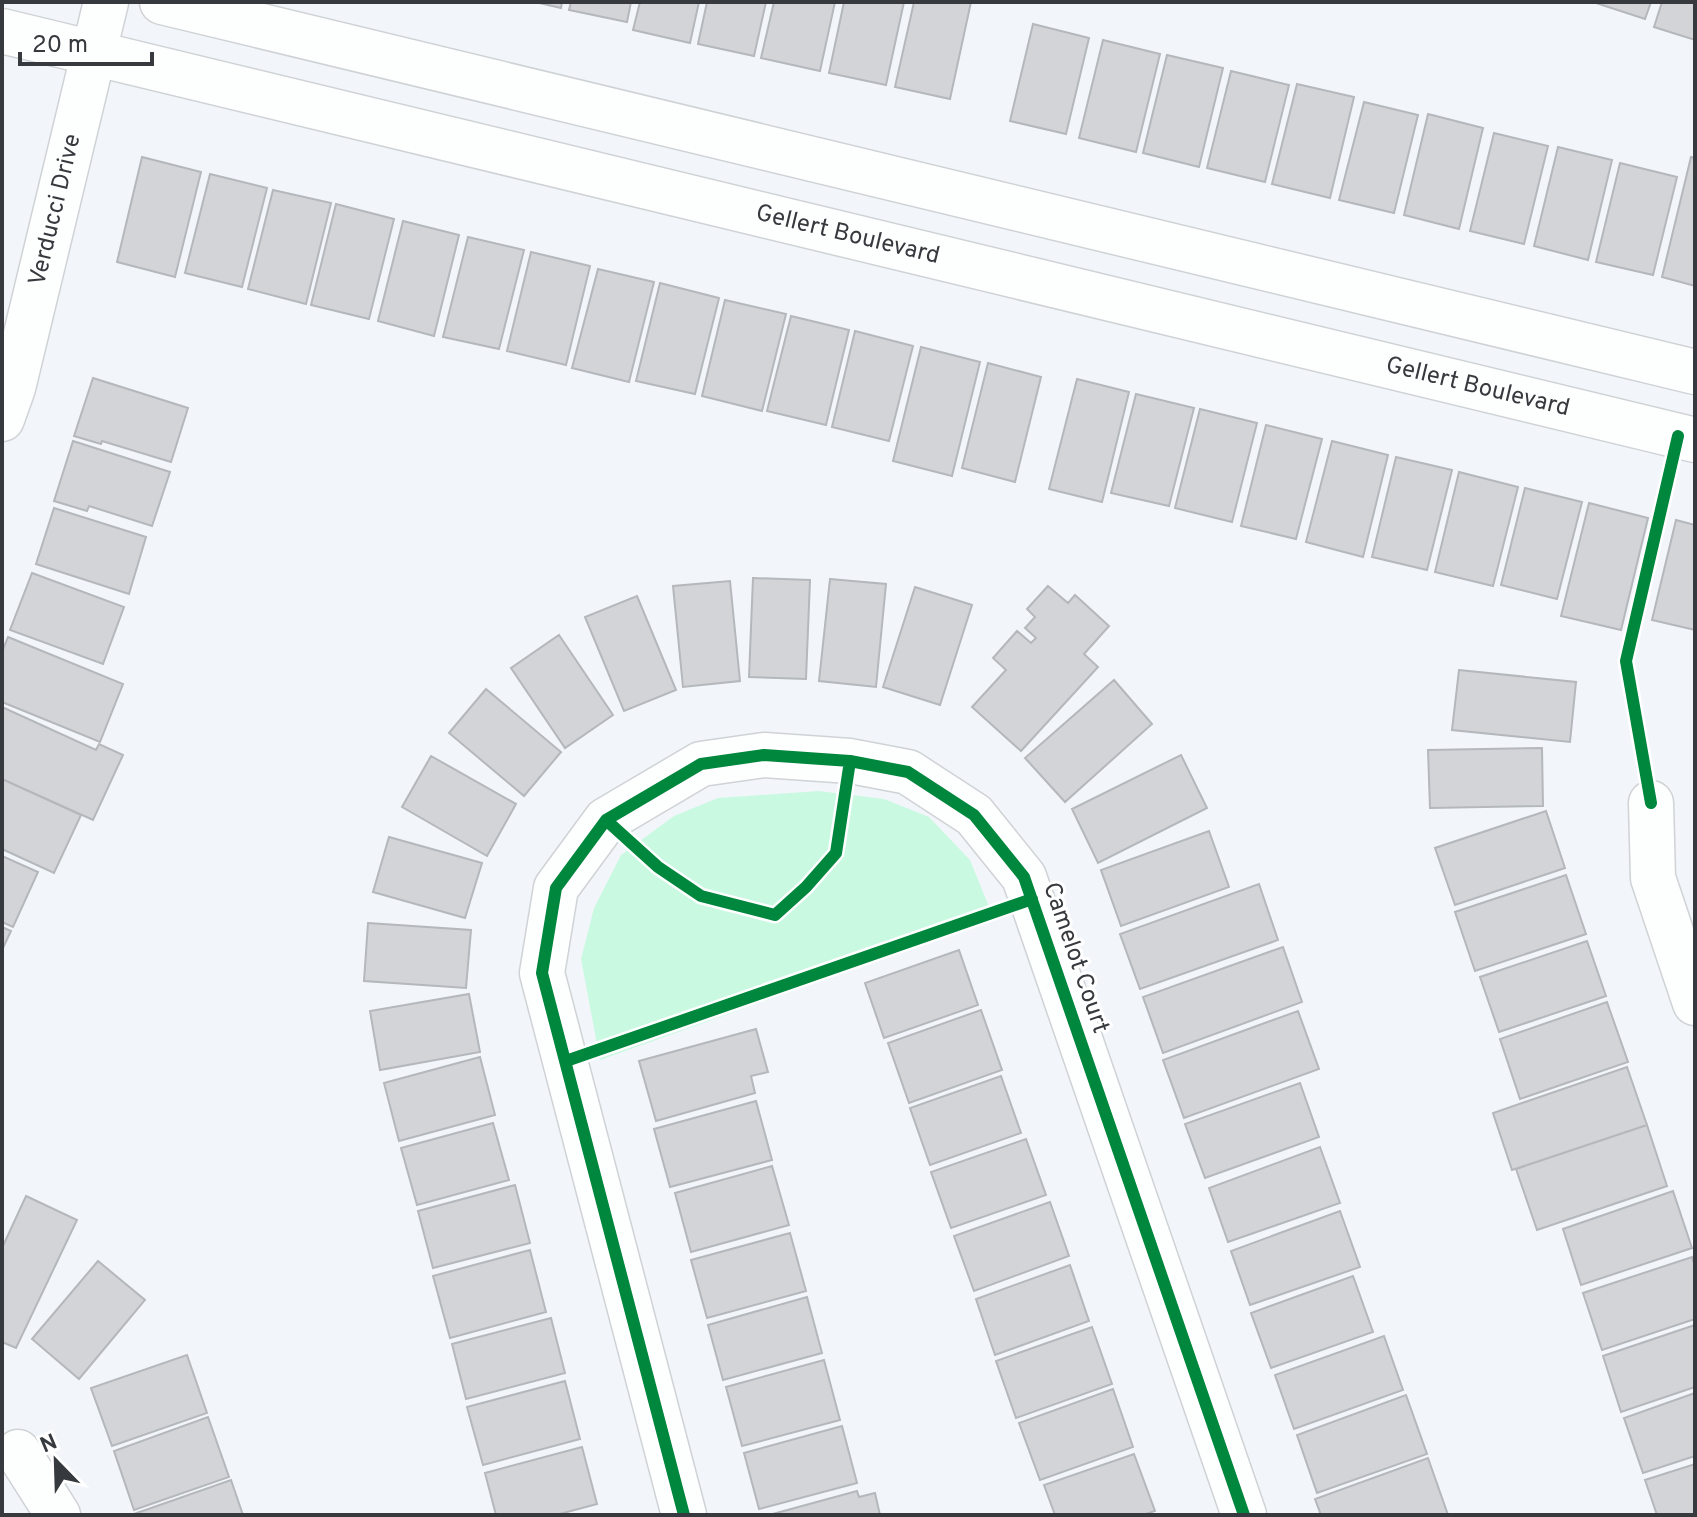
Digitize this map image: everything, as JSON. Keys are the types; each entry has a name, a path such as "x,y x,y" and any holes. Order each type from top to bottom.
{"main road":[{"name":"Verducci Drive","path":"2,419 13,388 106,2"},
{"path":"162,2 1695,372"},
{"name":"Gellert Boulevard","path":"2,31 1695,440"},
{"name":"Camelot Court","path":"684,1515 542,973 556,888 606,820 701,764 764,755 850,761 908,772 974,815 1024,877 1244,1515"},
{"path":"1651,803 1653,878 1695,1003"},
{"path":"18,1452 58,1515"}],"green space":[{"path":"819,791 884,799 929,817 970,860 994,919 600,1060 581,959 594,908 621,855 674,816 718,798"}],"building":[{"path":"535,2 562,2 561,8"},
{"path":"571,2 631,2 627,22 569,10"},
{"path":"640,2 699,2 690,43 633,30"},
{"path":"707,2 766,2 754,56 698,44"},
{"path":"774,2 835,2 820,71 761,58"},
{"path":"844,2 904,2 886,85 829,73"},
{"path":"914,2 971,2 950,99 895,87"},
{"path":"1593,2 1651,2 1645,19"},
{"path":"1662,2 1695,2 1695,40 1654,27"},
{"path":"1033,24 1089,38 1066,134 1010,121"},
{"path":"1103,40 1160,54 1136,152 1079,138"},
{"path":"1167,55 1223,68 1199,167 1143,153"},
{"path":"1231,71 1289,85 1265,182 1207,168"},
{"path":"1297,84 1354,97 1330,198 1272,184"},
{"path":"1364,102 1418,115 1394,213 1339,200"},
{"path":"1428,114 1483,128 1459,229 1404,215"},
{"path":"1494,133 1548,146 1524,244 1470,231"},
{"path":"1558,147 1612,160 1588,260 1534,246"},
{"path":"142,157 201,172 175,277 117,262"},
{"path":"1691,157 1695,158 1695,286 1662,277"},
{"path":"1620,163 1677,177 1653,275 1596,262"},
{"path":"210,174 267,188 242,287 185,273"},
{"path":"273,190 331,203 306,304 248,289"},
{"path":"336,204 394,219 369,319 311,305"},
{"path":"403,221 459,235 434,336 378,321"},
{"path":"468,237 524,250 499,349 443,337"},
{"path":"531,252 590,266 566,365 507,351"},
{"path":"598,269 654,282 629,382 572,368"},
{"path":"660,283 719,298 695,394 636,381"},
{"path":"725,300 786,314 762,411 702,396"},
{"path":"791,316 849,330 826,425 767,411"},
{"path":"855,331 913,346 889,441 832,427"},
{"path":"921,347 980,362 952,476 893,461"},
{"path":"988,363 1041,377 1015,482 962,468"},
{"path":"93,378 188,408 171,462 102,441 101,444 74,436"},
{"path":"1077,379 1129,392 1102,502 1049,489"},
{"path":"1136,394 1194,408 1169,506 1111,493"},
{"path":"1200,409 1257,423 1232,522 1175,508"},
{"path":"1266,425 1322,439 1296,539 1241,526"},
{"path":"73,441 170,472 152,526 89,506 87,511 54,501"},
{"path":"1332,441 1388,455 1363,557 1306,542"},
{"path":"1396,457 1452,470 1427,570 1372,557"},
{"path":"1459,472 1518,487 1493,586 1435,572"},
{"path":"1525,488 1582,502 1557,599 1501,585"},
{"path":"1589,503 1648,518 1621,630 1561,616"},
{"path":"54,508 146,537 129,594 36,564"},
{"path":"1676,520 1695,525 1695,630 1652,620"},
{"path":"32,573 124,607 103,664 10,630"},
{"path":"753,578 810,580 806,679 749,677"},
{"path":"830,579 886,584 876,687 819,681"},
{"path":"730,581 740,681 683,687 673,586"},
{"path":"1048,586 1068,603 1075,595 1109,626 1084,654 1098,667 1021,751 972,707 1006,670 993,658 1017,631 1031,643 1036,638 1025,628 1035,617 1027,609"},
{"path":"915,587 972,605 940,705 883,687"},
{"path":"637,596 676,690 624,711 585,617"},
{"path":"559,635 613,715 565,748 511,668"},
{"path":"8,637 123,684 100,742 2,702 2,652"},
{"path":"1459,670 1576,682 1570,742 1452,730"},
{"path":"1114,680 1152,724 1065,802 1025,758"},
{"path":"486,689 561,752 524,796 449,733"},
{"path":"2,707 96,750 99,744 123,755 93,820 2,779"},
{"path":"1542,748 1543,806 1430,808 1428,750"},
{"path":"1181,755 1207,808 1098,863 1072,809"},
{"path":"431,756 516,804 487,856 402,807"},
{"path":"2,779 81,815 54,873 2,849"},
{"path":"1546,811 1565,868 1455,905 1435,848"},
{"path":"1209,831 1229,887 1121,926 1101,870"},
{"path":"389,837 482,863 465,918 373,892"},
{"path":"2,856 38,872 13,927 2,922"},
{"path":"1566,875 1586,934 1475,971 1455,912"},
{"path":"1259,884 1278,940 1140,989 1120,934"},
{"path":"368,923 471,930 466,988 364,981"},
{"path":"2,927 11,931 2,950"},
{"path":"1587,941 1606,996 1499,1032 1480,977"},
{"path":"1283,947 1302,1002 1163,1053 1143,997"},
{"path":"959,950 978,1005 884,1038 865,983"},
{"path":"469,994 480,1052 380,1070 370,1011"},
{"path":"1607,1002 1628,1062 1520,1099 1500,1039"},
{"path":"981,1010 1002,1070 909,1103 888,1043"},
{"path":"1298,1011 1319,1069 1184,1118 1163,1060"},
{"path":"756,1029 768,1072 751,1076 755,1093 656,1121 639,1061"},
{"path":"480,1057 495,1115 399,1141 384,1083"},
{"path":"1627,1067 1647,1125 1512,1170 1493,1113"},
{"path":"1001,1076 1021,1133 930,1165 910,1108"},
{"path":"1300,1083 1319,1137 1205,1178 1185,1124"},
{"path":"756,1101 772,1160 670,1187 654,1129"},
{"path":"493,1123 509,1180 417,1205 401,1148"},
{"path":"1647,1125 1667,1186 1537,1230 1516,1169"},
{"path":"1026,1139 1046,1195 951,1228 931,1172"},
{"path":"1320,1147 1340,1203 1228,1242 1209,1188"},
{"path":"772,1166 789,1225 691,1252 675,1193"},
{"path":"515,1185 530,1243 433,1268 418,1211"},
{"path":"1673,1191 1692,1248 1581,1285 1563,1229"},
{"path":"26,1196 77,1220 16,1348 2,1342 2,1248"},
{"path":"1050,1202 1069,1256 974,1291 954,1236"},
{"path":"1340,1211 1360,1267 1250,1305 1231,1251"},
{"path":"790,1233 806,1291 707,1318 691,1260"},
{"path":"530,1250 546,1312 450,1338 433,1276"},
{"path":"1692,1257 1695,1267 1695,1319 1602,1350 1583,1293"},
{"path":"98,1261 145,1300 79,1379 32,1339"},
{"path":"1070,1265 1089,1321 995,1355 976,1299"},
{"path":"1353,1276 1373,1332 1271,1368 1251,1313"},
{"path":"807,1297 822,1353 723,1380 708,1325"},
{"path":"551,1318 565,1373 466,1399 452,1344"},
{"path":"1695,1325 1695,1387 1621,1412 1603,1356"},
{"path":"1092,1327 1112,1384 1016,1418 996,1361"},
{"path":"1384,1336 1403,1390 1294,1429 1275,1375"},
{"path":"187,1355 207,1413 112,1446 91,1388"},
{"path":"824,1360 840,1420 742,1446 726,1387"},
{"path":"565,1381 580,1439 483,1465 467,1407"},
{"path":"1113,1389 1133,1447 1040,1480 1019,1423"},
{"path":"1695,1393 1695,1456 1643,1473 1624,1418"},
{"path":"1406,1395 1427,1454 1317,1493 1297,1435"},
{"path":"208,1417 229,1477 134,1510 114,1451"},
{"path":"842,1426 857,1483 759,1509 744,1453"},
{"path":"582,1447 597,1504 556,1515 496,1515 485,1473"},
{"path":"1134,1454 1155,1511 1143,1515 1055,1515 1044,1485"},
{"path":"1428,1458 1448,1515 1321,1515 1315,1499"},
{"path":"1695,1464 1695,1515 1657,1515 1645,1480"},
{"path":"231,1480 243,1515 134,1514"},
{"path":"857,1491 859,1497 875,1493 880,1515 769,1515"}],"cycle path":[{"path":"1651,803 1626,661 1678,436"},
{"path":"684,1515 542,973 556,888 606,820 701,764 764,755 850,761 908,772 974,815 1024,877 1244,1515"},
{"path":"606,820 658,867 701,896 775,915 806,887 836,853 850,761"},
{"path":"566,1061 1032,899"}]}
